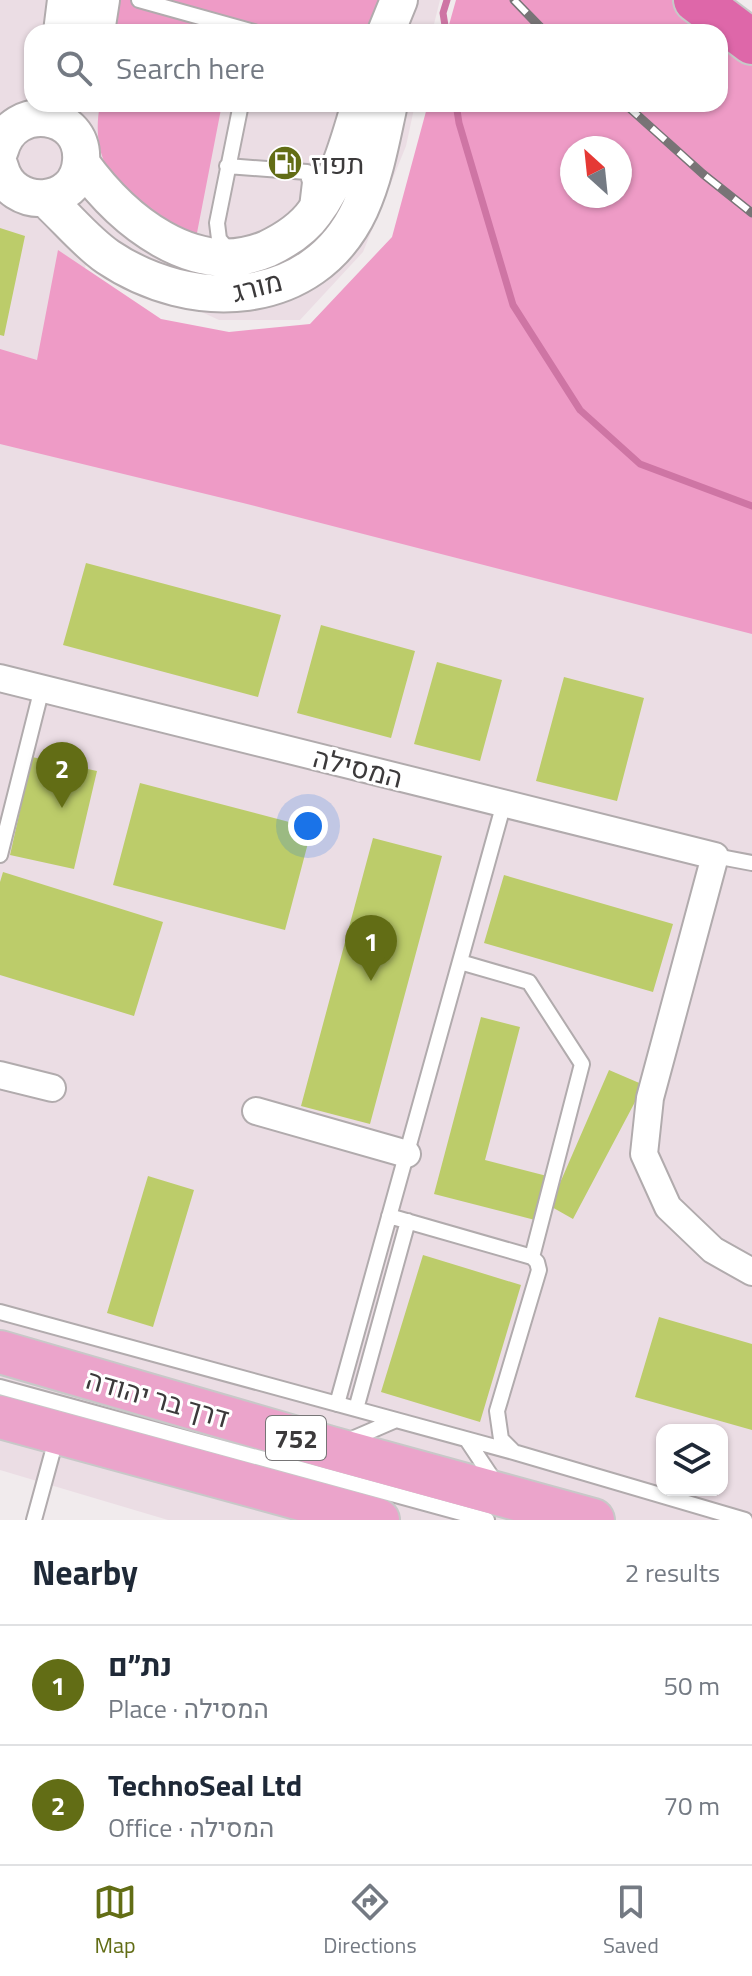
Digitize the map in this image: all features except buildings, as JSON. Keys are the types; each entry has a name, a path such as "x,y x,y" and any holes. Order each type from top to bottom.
{"highway":[{"path":"696,0 752,42"}],"main road":[{"name":"דרך בר יהודה","path":"0,1352 331,1448 496,1508 593,1520"},
{"name":"דרך בר יהודה","path":"0,1417 378,1520"}],"street":[{"path":"63,24 66,0"},
{"path":"389,24 399,0"},
{"path":"405,24 410,0"},
{"name":"מורג","path":"80,135 100,189 119,208 176,247 216,258 244,257 274,246 304,225 321,204 337,175 357,112"},
{"name":"מורג","path":"46,199 105,255 134,273 198,293 240,295 261,290 309,269 345,233 359,212 373,176 387,112"},
{"path":"46,117 80,135 77,176 70,187 46,199 23,196 12,145 46,117"},
{"name":"המסילה","path":"0,678 715,856"},
{"path":"715,856 650,1098 644,1154 668,1207 713,1250 752,1272"},
{"path":"0,1075 52,1088"},
{"path":"256,1111 407,1154"}],"lane":[{"path":"139,0 225,24"},
{"path":"239,112 217,231 227,251 244,257"},
{"path":"227,166 307,172 310,182 304,225"},
{"path":"0,855 42,688"},
{"path":"337,1404 504,803"},
{"path":"715,856 752,863"},
{"path":"460,962 529,982 582,1064 532,1257"},
{"path":"389,1216 532,1257 537,1262 539,1270 497,1411 501,1439 517,1453"},
{"path":"356,1409 408,1221"},
{"path":"0,1312 517,1453 745,1520"},
{"path":"0,1387 496,1508"},
{"path":"331,1448 396,1420"},
{"path":"34,1520 58,1433"},
{"path":"467,1440 496,1508"}],"shaded area":[{"path":"0,0 440,0 434,24 24,24 24,112 413,112 406,146 363,252 300,320 219,320 87,259 58,395 0,379"},
{"path":"116,0 382,0 374,24 113,24"},
{"path":"456,0 674,0 704,24 449,24"},
{"path":"728,43 752,62 752,634 0,444 0,349 37,360 58,250 161,319 229,332 310,324 392,237 426,112 728,112"},
{"path":"99,112 220,112 196,238 155,215 121,188 109,172 101,153"},
{"path":"0,422 752,611 752,1520 168,1520 0,1470"}],"waterway":[{"path":"445,24 443,13 447,0"},
{"path":"457,112 513,305 580,410 640,464 752,506"}],"railway":[{"path":"514,0 537,24"},
{"path":"634,112 752,213"}],"place":[{"name":"תפוז","path":"285,163"},
{"name":"TechnoSeal Ltd","path":"62,808"},
{"name":"נת״ם","path":"371,981"}]}
